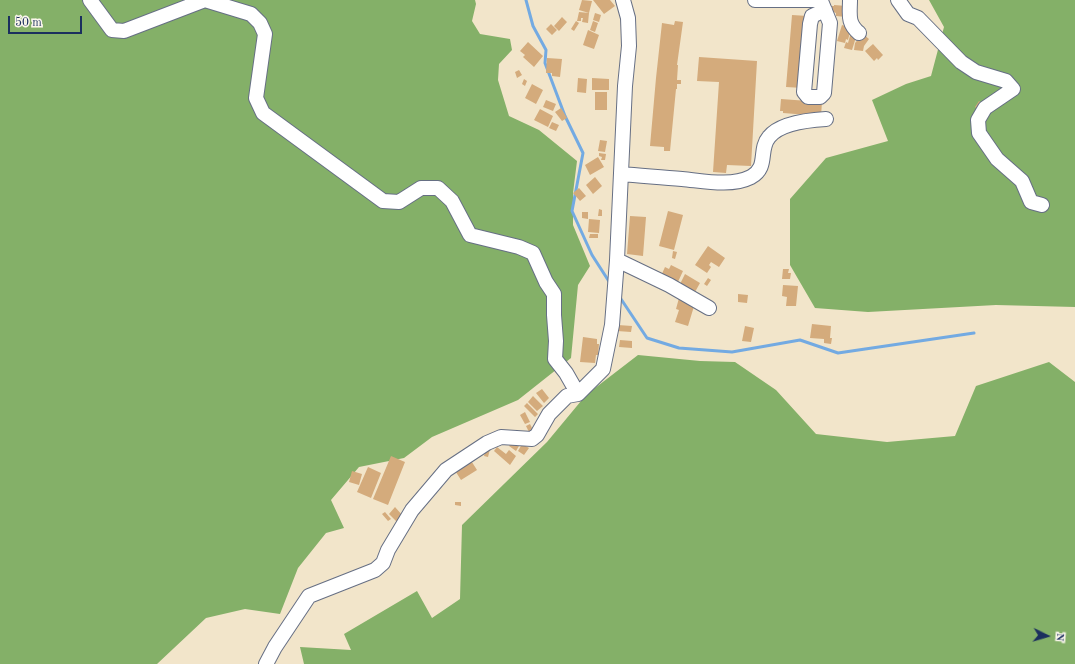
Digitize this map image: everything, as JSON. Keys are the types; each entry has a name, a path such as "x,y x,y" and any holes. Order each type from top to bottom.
{"street":[{"path":"90,0 112,30 124,31 205,0 250,14 260,23 264,34 256,98 263,113 383,201 399,202 421,188 438,188 452,201 470,235 519,247 533,253 546,282 554,294 556,342 555,359 566,373 578,394"},
{"path":"266,664 275,647 309,596 375,570 383,563 388,550 412,510 446,470 487,444 501,438 532,439 537,435 549,414 567,396 578,394 603,369 612,325 617,260 625,86 629,46 628,18 623,0"},
{"path":"755,0 822,4"},
{"path":"850,0 850,20 854,29 859,33"},
{"path":"898,0 908,14 918,18 961,62 976,72 1006,81 1013,89 985,108 978,120 979,133 997,159 1022,181 1031,202 1042,205"},
{"path":"822,4 830,23 824,93 820,97 808,97 804,92 810,24 812,16 822,4"},
{"path":"621,174 720,182 742,180 758,172 762,165 763,151 768,137 776,131 803,121 826,119"},
{"path":"617,260 669,285 709,308"}],"green space":[{"path":"0,0 475,0 476,4 472,21 480,34 510,39 512,50 499,64 498,80 509,116 539,130 577,161 573,193 573,225 590,266 578,285 571,358 518,400 432,437 404,458 359,467 331,500 344,528 326,533 298,568 280,614 245,609 206,618 157,664 0,664"},
{"path":"929,0 1075,0 1075,307 996,305 868,312 815,308 790,265 790,199 826,158 888,141 872,100 906,84 931,76 944,27"},
{"path":"638,355 700,361 735,362 776,390 816,434 887,442 955,436 976,386 1049,362 1075,382 1075,664 304,664 300,647 351,650 344,634 417,591 432,618 460,599 462,525 547,442 586,395"}],"building":[{"path":"582,0 592,1 589,13 579,10"},
{"path":"593,0 610,0 615,6 604,14"},
{"path":"832,6 847,6 846,17 836,16 836,13 831,11"},
{"path":"579,12 589,13 588,23 582,22 583,18 581,18 581,21 577,21"},
{"path":"595,13 601,15 599,22 593,20"},
{"path":"792,15 808,16 803,88 786,87"},
{"path":"562,17 567,22 559,31 554,26"},
{"path":"576,21 579,23 574,31 571,29"},
{"path":"593,21 598,23 595,32 590,30"},
{"path":"675,21 683,22 677,65 677,80 681,80 681,84 677,84 676,89 670,151 664,151 664,147 650,146 662,23 674,25"},
{"path":"551,24 557,30 552,35 546,29"},
{"path":"842,25 851,28 848,40 846,39 845,43 837,41"},
{"path":"588,30 599,35 594,49 583,45"},
{"path":"851,32 857,34 852,50 844,48 846,42 848,43"},
{"path":"863,34 869,39 864,46 863,51 854,50 855,43"},
{"path":"528,42 543,56 534,67 523,57 525,55 520,51"},
{"path":"873,44 883,55 878,60 877,58 874,61 865,51"},
{"path":"699,57 757,61 751,166 727,165 726,173 713,172 719,82 697,81"},
{"path":"547,58 562,59 560,77 552,76 552,73 546,73"},
{"path":"519,70 522,75 517,78 515,72"},
{"path":"578,78 587,79 586,93 577,92"},
{"path":"592,78 609,79 609,90 592,90"},
{"path":"524,79 527,81 525,86 522,84"},
{"path":"532,84 543,90 536,104 525,98"},
{"path":"595,92 607,92 607,110 595,110"},
{"path":"781,99 822,102 821,116 783,113 783,111 780,111"},
{"path":"546,100 556,104 553,111 543,107"},
{"path":"979,101 984,105 979,111 975,107"},
{"path":"561,108 567,118 562,121 555,112"},
{"path":"540,109 553,116 548,127 534,120"},
{"path":"552,122 559,125 556,131 549,128"},
{"path":"600,140 607,141 605,152 598,151"},
{"path":"599,153 606,154 605,160 601,160 602,157 599,156"},
{"path":"598,157 604,167 590,175 585,165"},
{"path":"595,177 602,186 593,194 586,185"},
{"path":"579,188 586,196 580,201 573,193"},
{"path":"599,209 602,210 602,216 598,216"},
{"path":"668,211 683,215 674,250 659,246"},
{"path":"582,212 588,212 588,219 582,218"},
{"path":"630,216 646,217 643,256 627,254"},
{"path":"589,219 600,220 599,233 588,232"},
{"path":"590,234 598,234 598,238 589,238"},
{"path":"708,246 725,258 719,267 711,262 709,265 711,267 707,273 695,265"},
{"path":"673,251 677,252 675,259 672,258"},
{"path":"671,265 683,271 677,284 661,276 665,267 669,269"},
{"path":"783,269 789,269 788,273 791,273 790,279 782,279"},
{"path":"685,274 700,283 695,292 680,284"},
{"path":"708,278 711,280 707,286 704,284"},
{"path":"783,285 798,286 796,306 786,306 787,297 782,296"},
{"path":"738,294 748,295 747,303 738,302"},
{"path":"679,298 695,303 688,326 675,322 679,310 676,309"},
{"path":"812,324 831,326 831,344 824,343 824,339 810,338"},
{"path":"618,325 632,326 631,332 617,331"},
{"path":"745,326 754,328 751,342 742,341"},
{"path":"583,337 597,339 597,344 599,344 598,355 596,355 595,363 580,362"},
{"path":"620,340 632,341 632,348 619,347"},
{"path":"542,389 549,398 544,403 536,393"},
{"path":"533,396 543,406 537,411 528,402"},
{"path":"527,403 538,414 535,417 524,406"},
{"path":"525,412 530,422 525,424 520,415"},
{"path":"530,424 534,432 530,434 526,426"},
{"path":"512,442 519,446 516,451 509,446"},
{"path":"522,444 529,448 524,455 518,451"},
{"path":"497,447 506,454 509,450 516,456 510,465 494,451"},
{"path":"486,448 490,449 488,457 484,456"},
{"path":"391,456 405,462 388,505 373,499"},
{"path":"470,459 477,470 461,480 454,469"},
{"path":"368,467 381,473 371,498 357,492"},
{"path":"352,471 362,474 359,485 349,482"},
{"path":"455,502 461,502 461,506 455,505"},
{"path":"395,507 403,516 397,522 389,514"},
{"path":"385,512 391,519 388,521 382,514"}],"waterway":[{"path":"526,0 533,26 546,50 545,63 565,116 583,153 572,211 592,255 610,283"},
{"path":"619,296 647,338 679,348 732,352 800,340 838,353 974,333"}]}
